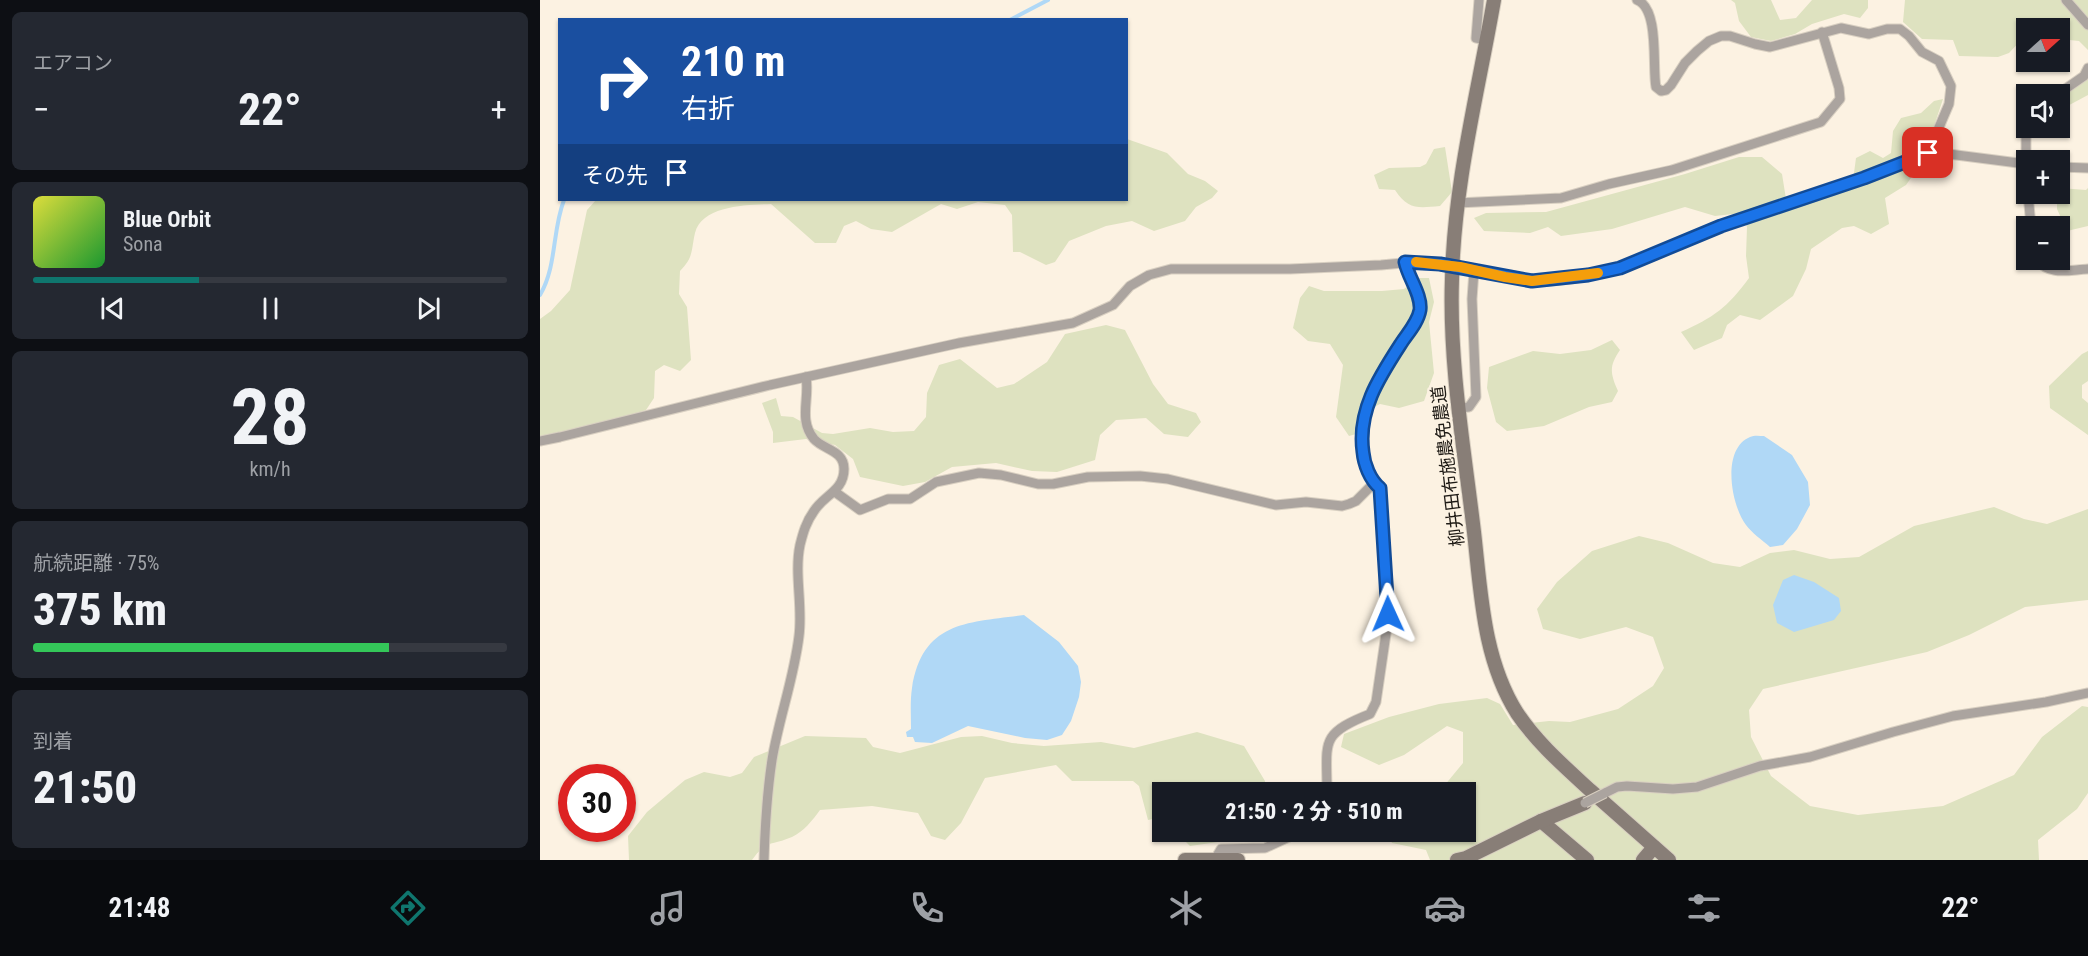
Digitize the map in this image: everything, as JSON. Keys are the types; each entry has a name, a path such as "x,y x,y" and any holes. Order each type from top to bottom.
{"street":[{"path":"1479,0 1476,38 1487,40"},
{"name":"柳井田布施農免農道","path":"1494,0 1464,157 1458,203 1452,278 1451,332 1483,609 1494,662 1502,683 1517,712 1535,737 1556,759 1669,860"},
{"path":"1637,0 1642,2 1646,8 1652,28 1655,53 1654,79 1656,87 1661,91 1671,85 1685,63 1697,51 1709,41 1721,36 1730,36 1770,47 1841,28 1869,34 1887,29 1900,29 1922,52 1939,61 1951,86 1949,104 1928,153"},
{"path":"2066,0 2088,25"},
{"path":"1458,203 1562,198 1672,170 1821,122 1840,99 1839,88 1822,32"},
{"path":"2070,86 2084,76 2088,68"},
{"path":"540,441 806,377 958,344 1073,323 1113,305 1130,286 1149,275 1172,269 1290,269 1381,266 1405,262 1440,264 1532,281 1588,275 1620,268 1721,226 1864,178 1928,153 2016,163"},
{"path":"2070,167 2088,168"},
{"path":"1327,782 1328,744 1333,734 1349,723 1370,714 1376,702 1387,627 1388,601 1380,488 1374,483 1364,460 1361,440 1363,419 1369,399 1415,323 1420,310 1419,300 1405,262"},
{"path":"2050,270 2088,269"},
{"path":"1459,408 1469,407 1476,397 1472,299 1474,271"},
{"path":"764,860 766,809 772,759 793,678 800,633 799,548 805,526 815,509 841,485 844,472 841,456 815,440 807,427 804,411 808,387 806,377"},
{"path":"835,492 860,510 888,499 910,499 936,482 979,473 1001,475 1038,484 1053,484 1088,477 1140,476 1178,482 1276,505 1306,502 1342,506 1356,501 1374,483"},
{"path":"1457,860 1467,858 1617,787 1673,789 1697,787 1760,766 1810,757 1953,716 2046,702 2088,693"},
{"path":"1541,821 1587,860"},
{"path":"1215,859 1221,849 1265,848 1278,842"},
{"path":"1643,860 1654,847"},
{"path":"1185,860 1238,860"}],"green space":[{"path":"1731,0 1771,0 1780,20 1796,18 1812,0 1868,0 1868,8 1860,18 1844,14 1771,41 1751,37 1739,21 1735,3"},
{"path":"1905,0 2088,0 2088,50 2079,41 2070,40 2070,18 2016,18 2016,46 2009,53 1998,57 1959,56 1953,40 1922,39 1903,22"},
{"path":"2088,75 2088,95 2070,105 2070,91"},
{"path":"1943,99 1934,126 1916,150 1918,168 1906,185 1885,198 1889,224 1871,234 1854,226 1842,228 1811,249 1806,269 1793,296 1760,320 1740,315 1727,325 1722,338 1694,350 1681,332 1719,311 1749,278 1746,256 1747,227 1742,213 1715,216 1685,207 1612,229 1561,236 1548,227 1530,233 1484,231 1474,218 1486,213 1546,212 1739,157 1762,157 1782,174 1786,199 1802,205 1848,188 1854,173 1856,158 1870,151 1883,158 1891,153 1893,131 1901,118 1921,113 1934,101"},
{"path":"1128,139 1167,153 1188,174 1205,181 1218,191 1212,198 1196,207 1185,221 1154,231 1132,221 1106,226 1069,241 1055,262 1046,265 1020,252 1013,252 1012,215 1005,205 978,202 957,209 941,204 892,232 871,229 856,221 844,226 836,243 815,243 771,204 727,208 707,217 699,224 690,257 680,271 679,294 687,307 691,360 680,371 664,365 655,371 654,398 646,410 580,429 540,436 540,319 551,311 570,290 587,210 595,201 1128,201"},
{"path":"1445,147 1452,192 1440,206 1414,206 1404,201 1395,190 1379,189 1374,175 1389,168 1420,167 1426,164 1434,149"},
{"path":"2088,188 2088,226 2070,230 2070,216 2060,216 2057,204 2070,204 2070,189 2086,190"},
{"path":"1419,278 1429,278 1434,302 1429,322 1434,373 1424,401 1399,408 1380,404 1362,413 1356,434 1349,436 1336,417 1343,365 1330,344 1308,341 1293,328 1300,298 1309,286 1324,291 1382,291 1404,289"},
{"path":"1106,325 1125,330 1153,384 1168,404 1196,413 1201,422 1188,437 1164,434 1146,418 1116,420 1100,435 1095,460 1057,472 1032,471 996,463 952,467 925,482 903,486 860,477 853,459 835,445 806,439 773,443 773,432 762,403 776,398 781,416 793,417 822,433 833,434 870,428 893,432 914,431 926,417 927,393 939,365 960,359 997,388 1014,384 1047,362 1065,334"},
{"path":"1612,340 1620,350 1612,365 1613,379 1618,391 1612,402 1589,407 1544,426 1507,431 1496,422 1487,388 1489,367 1533,351 1560,354 1591,350"},
{"path":"2088,351 2088,381 2082,385 2082,398 2088,403 2088,435 2050,408 2049,386"},
{"path":"1994,507 2024,519 2047,524 2088,509 2088,600 2025,607 1969,635 1927,652 1763,689 1749,710 1751,737 1771,776 1810,806 1858,815 1943,806 2014,775 2042,737 2082,706 2088,707 2088,793 2077,809 2038,840 2039,860 1430,860 1426,850 1392,842 1476,842 1476,782 1447,782 1463,763 1463,732 1447,726 1404,755 1379,765 1341,747 1344,734 1389,717 1439,704 1487,698 1500,704 1513,725 1549,721 1570,722 1618,709 1653,686 1664,668 1653,637 1626,627 1580,639 1543,629 1537,609 1557,582 1592,551 1639,536 1668,543 1713,563 1740,567 1770,553 1794,550 1830,559 1859,557 1914,526"},
{"path":"1197,732 1244,746 1265,782 1152,782 1152,819 1148,820 1139,786 1133,781 1072,781 1056,765 985,778 961,823 945,840 931,836 918,813 872,806 820,810 800,832 766,846 752,860 629,860 628,842 636,842 636,826 647,812 685,780 704,772 730,777 742,773 754,757 805,736 866,738 873,747 900,753 961,737 982,736 1012,743 1044,746 1101,742 1134,748"},
{"path":"1186,842 1218,842 1190,846"}],"water":[{"path":"1752,436 1764,436 1792,455 1808,482 1810,505 1797,529 1783,545 1770,547 1748,528 1741,516 1733,492 1732,478 1735,453 1741,443"},
{"path":"1794,575 1814,582 1839,598 1841,611 1834,620 1794,632 1777,623 1773,605 1783,580"},
{"path":"1024,615 1059,642 1078,666 1081,682 1079,697 1071,721 1062,735 1047,740 1025,738 968,726 932,743 915,742 913,737 907,737 906,732 911,729 912,688 926,649 938,637 952,629 985,620"}],"waterway":[{"path":"1014,18 1048,0"},
{"path":"540,295 549,272 564,201"}],"slow traffic":[{"path":"1416,262 1460,267 1532,281 1598,273"}],"route":[{"path":"1388,614 1380,488 1374,483 1364,460 1361,440 1363,419 1369,399 1415,323 1420,310 1419,300 1406,270 1405,262 1440,264 1532,281 1588,275 1620,268 1721,226 1864,178 1928,153"}]}
